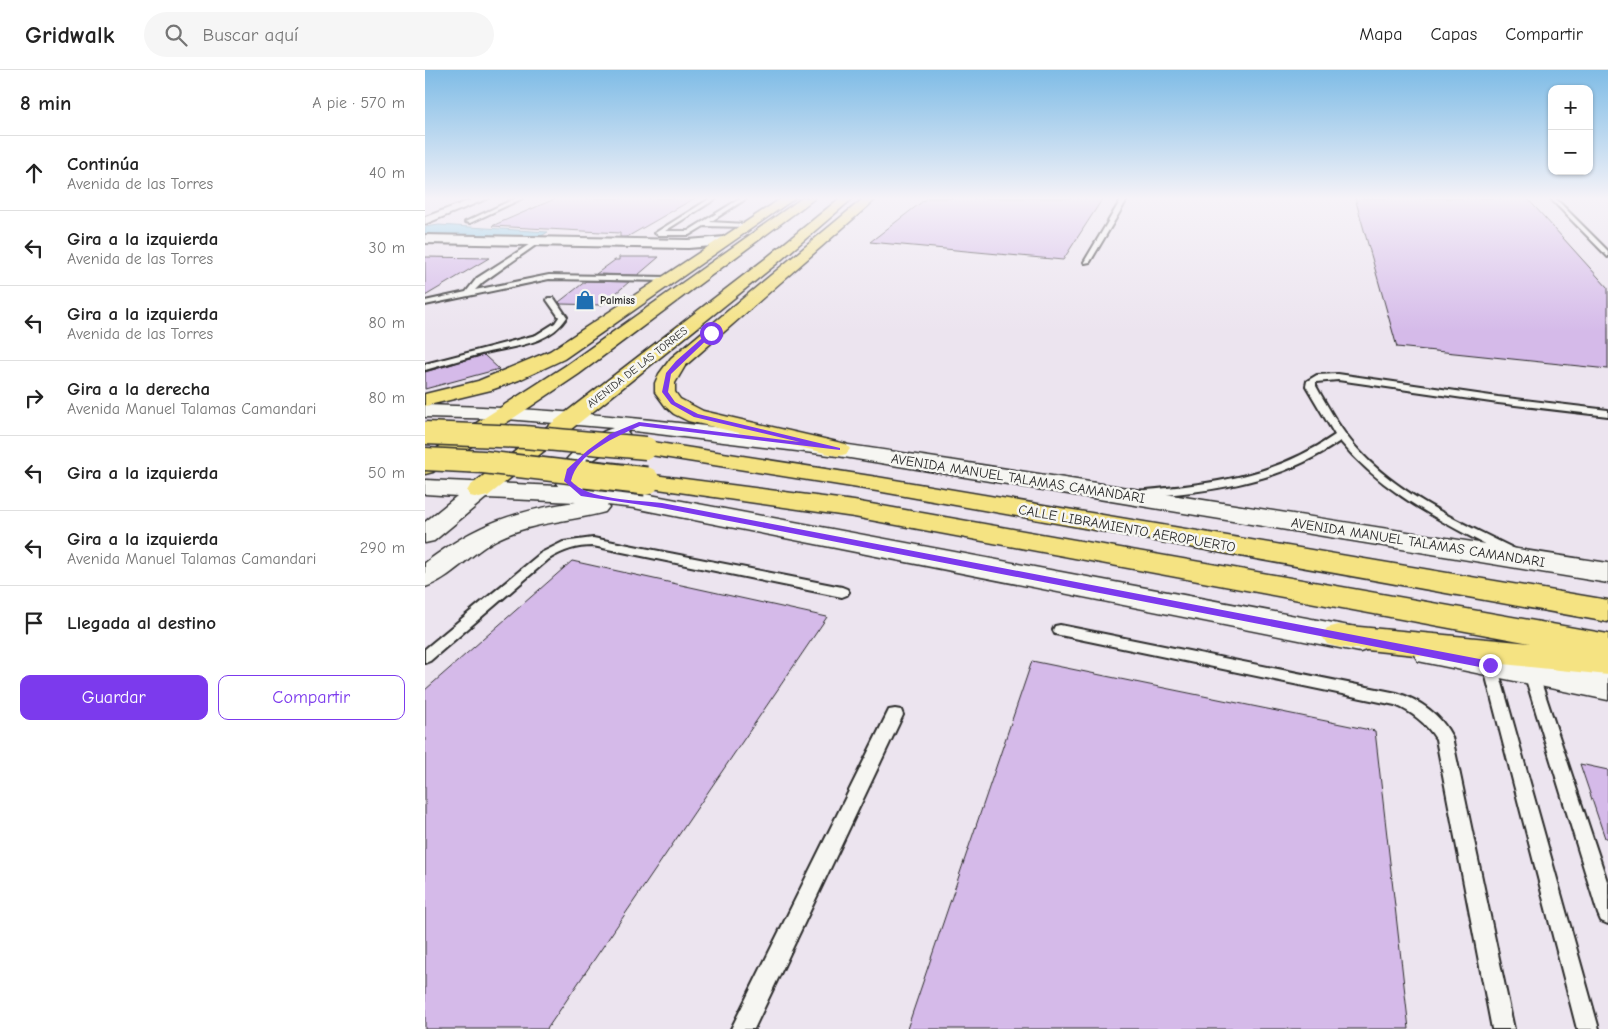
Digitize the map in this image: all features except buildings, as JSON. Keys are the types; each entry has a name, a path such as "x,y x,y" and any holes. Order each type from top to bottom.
{"main road":[{"path":"425,467 572,370 728,243"},
{"path":"425,414 484,386 533,368 557,355 669,279 732,243"},
{"name":"AVENIDA DE LAS TORRES","path":"425,535 792,243"},
{"name":"AVENIDA DE LAS TORRES","path":"817,243 678,362 669,374 665,392 673,403 696,416 838,449"},
{"path":"711,333 770,262"},
{"path":"572,370 573,379 580,384 616,383"},
{"name":"AVENIDA MANUEL TALAMAS CAMANDARI","path":"425,414 507,413 573,418 643,436 838,449 1608,573"},
{"name":"CALLE LIBRAMIENTO AEROPUERTO","path":"425,414 524,437 643,436 887,486 1608,611"},
{"path":"584,495 567,481 570,471 591,451 613,436 643,436"},
{"path":"425,459 483,462 640,491 1338,636 1608,687"},
{"path":"425,487 584,495 640,491 855,509 1608,646"},
{"path":"425,576 455,554 497,529 640,491"},
{"path":"1338,636 1608,663"}],"street":[{"path":"493,243 720,250"},
{"path":"425,247 693,244 720,250"}],"lane":[{"path":"1087,262 1098,243"},
{"path":"1596,243 1608,255"},
{"path":"469,293 474,284 533,245"},
{"path":"425,303 549,277 669,279"},
{"path":"425,367 524,342 546,333 559,324 563,317 551,300"},
{"path":"1529,560 1437,514 1370,466 1341,436 1311,386 1311,381 1317,378 1338,377 1498,400 1608,413"},
{"path":"1126,495 1225,485 1259,477 1308,458 1341,436"},
{"path":"425,657 545,556 560,547 576,542 593,542 842,592"},
{"path":"1061,630 1397,699 1408,703 1435,724 1444,737 1503,1029"},
{"path":"1490,665 1588,1029"},
{"path":"1531,673 1608,914"},
{"path":"742,1029 895,714"}],"place":[{"name":"Palmiss","path":"585,300"}],"route":[{"path":"711,333 678,362 669,374 665,383 665,392 673,403 696,416 838,449 639,424 613,436 591,451 567,476 567,481 571,486 584,495 634,500 1490,665"}]}
